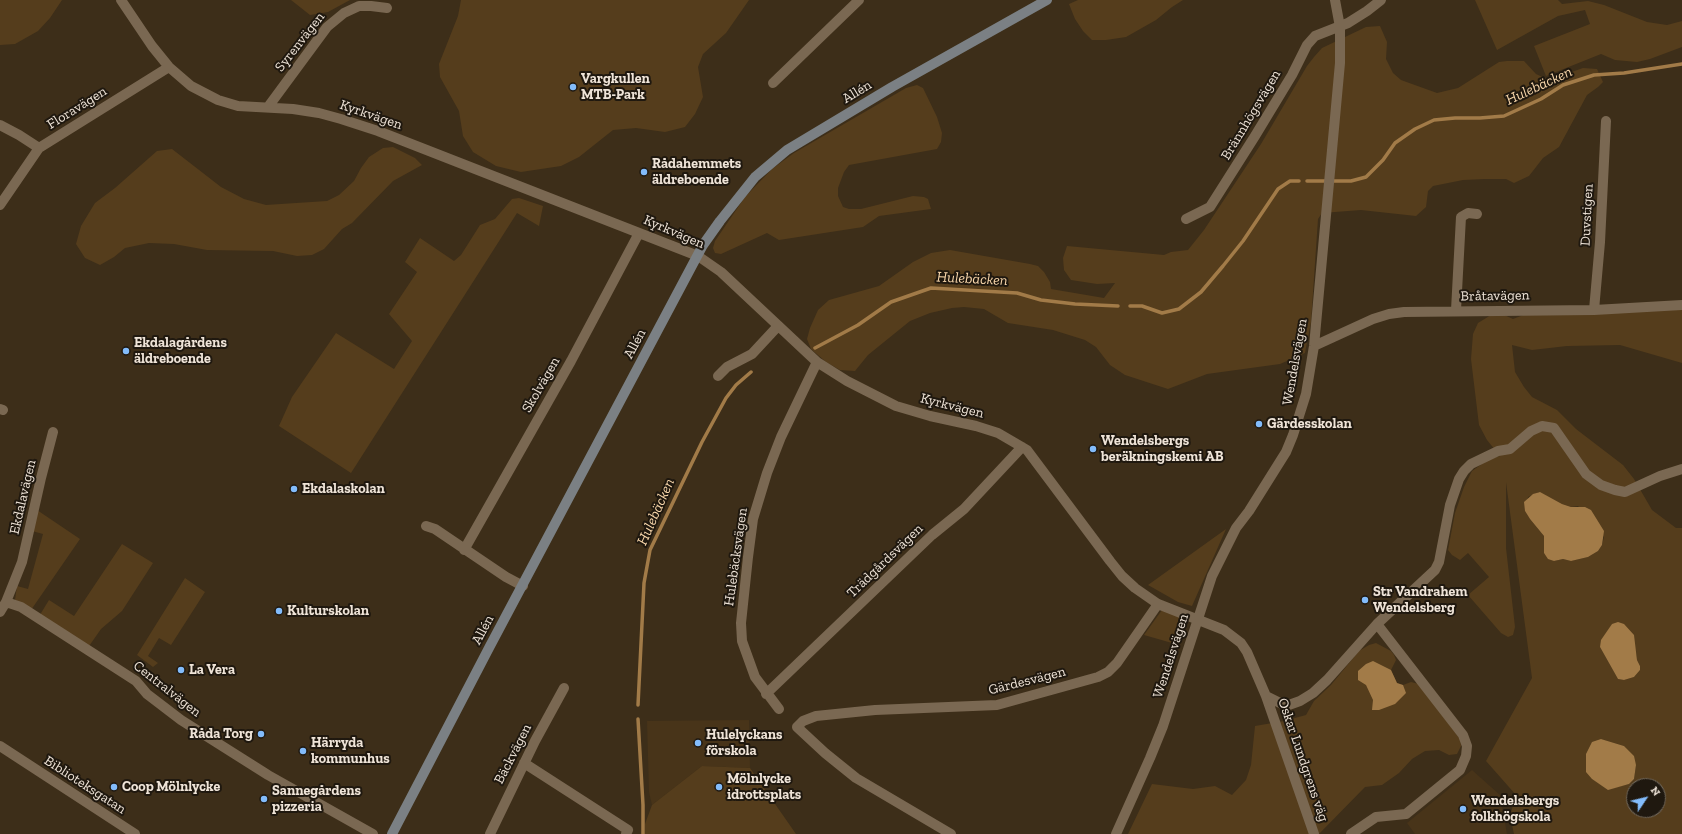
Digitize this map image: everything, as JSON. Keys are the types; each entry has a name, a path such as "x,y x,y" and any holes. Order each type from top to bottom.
{"street":[{"name":"Kyrkvägen","path":"121,0 152,46 169,67 190,86 218,100 238,106 268,107 320,113 378,131 510,184 698,256 721,272 817,362 858,388 896,406 998,433 1027,450 1122,576 1135,588 1158,604 1198,619"},
{"path":"773,83 859,0"},
{"name":"Allén","path":"392,834 698,256 720,221 747,186 768,164 787,150 892,87 1047,0"},
{"name":"Wendelsvägen","path":"1116,834 1160,732 1212,576 1236,528 1249,511 1280,462 1294,435 1306,394 1314,346 1340,63 1340,27 1335,0"},
{"name":"Brännhögsvägen","path":"1186,219 1210,207 1256,136 1292,75 1307,45 1315,36 1322,32 1340,27 1368,11 1380,0"},
{"name":"Syrenvägen","path":"268,107 327,27 344,13 359,6 387,8"},
{"name":"Floravägen","path":"0,125 39,148 169,67"},
{"name":"Duvstigen","path":"1594,310 1600,242 1606,121"},
{"path":"0,205 39,148"},
{"path":"1456,310 1461,217 1468,213 1477,214"},
{"name":"Skolvägen","path":"464,550 571,361 639,233"},
{"name":"Bråtavägen","path":"1314,346 1389,314 1456,310 1594,310 1682,305"},
{"path":"718,376 727,367 752,354 778,326"},
{"name":"Hulebäcksvägen","path":"779,709 766,694 755,677 742,641 741,623 749,549 753,519 767,473 781,438 817,362"},
{"name":"Oskar Lundgrens väg","path":"1266,696 1286,706 1300,701 1313,693 1327,680 1377,624 1435,570 1440,556 1450,505 1459,479 1464,471 1471,464 1498,451 1510,449 1531,431 1542,426 1554,428 1586,474 1601,485 1615,490 1625,492 1660,476 1682,469"},
{"name":"Ekdalavägen","path":"0,612 6,602 22,562 53,432"},
{"name":"Trädgårdsvägen","path":"766,694 932,535 964,509 1022,447"},
{"path":"426,526 434,529 464,550 522,586"},
{"name":"Centralvägen","path":"6,602 21,607 136,681 147,694 181,720 268,775 373,834"},
{"name":"Gärdesvägen","path":"951,834 856,778 825,753 797,727 803,720 816,716 875,710 996,705 1098,677 1108,672 1117,663 1158,604"},
{"name":"Oskar Lundgrens väg","path":"1198,619 1224,630 1241,643 1247,652 1266,696 1314,834"},
{"path":"1352,834 1376,817 1406,814 1460,770 1466,756 1467,746 1463,735 1377,624"},
{"name":"Bäckvägen","path":"490,834 524,763 564,688"},
{"name":"Biblioteksgatan","path":"0,746 135,834"},
{"path":"524,763 628,830 626,834"}],"shaded area":[{"path":"0,0 62,0 50,18 38,31 15,44 0,45"},
{"path":"291,0 350,0 328,12 310,15"},
{"name":"Vargkullen MTB-Park","path":"461,0 749,0 726,33 703,54 698,67 703,97 695,114 685,127 665,132 636,128 613,130 579,157 561,166 521,172 496,166 473,152 463,136 459,111 440,77 439,64 458,16"},
{"path":"1078,0 1183,0 1156,20 1126,37 1106,40 1092,40 1083,31 1075,19 1069,4"},
{"path":"1475,0 1558,0 1562,4 1588,1 1604,5 1647,22 1667,25 1682,21 1682,47 1650,59 1637,62 1615,60 1601,54 1546,76 1534,46 1590,24 1585,10 1558,16 1497,50"},
{"path":"1380,26 1387,42 1386,59 1393,73 1401,80 1437,93 1458,88 1499,62 1507,61 1524,61 1536,74 1549,80 1583,68 1597,69 1603,82 1587,95 1559,147 1543,158 1529,176 1514,183 1506,179 1485,179 1463,180 1433,186 1428,191 1426,207 1416,216 1361,210 1322,213 1318,219 1311,322 1305,353 1280,364 1207,374 1168,389 1125,375 1110,365 1096,347 1085,340 1053,330 1008,323 984,309 964,307 930,313 910,321 868,355 855,371 840,370 826,362 811,349 807,339 810,328 818,310 829,300 879,286 913,262 931,253 950,250 1038,266 1050,282 1051,289 1104,298 1115,283 1097,284 1071,280 1064,270 1063,258 1067,246 1164,255 1171,252 1188,250 1204,230 1261,144 1307,66 1314,57 1322,48 1366,27"},
{"path":"917,85 923,88 937,117 942,133 941,142 937,149 849,165 844,172 838,188 838,196 843,207 849,209 861,209 913,196 928,199 931,209 879,216 863,227 779,240 767,233 721,254 715,253 713,248 715,241 745,197 772,169 794,153 906,88"},
{"path":"393,147 415,158 422,165 393,181 352,223 342,229 324,249 312,255 297,256 273,251 207,250 174,244 149,243 125,248 114,257 100,265 85,258 76,244 81,226 95,203 115,188 157,151 172,149 221,187 244,199 266,205 327,201 339,195 354,181 369,157 383,148"},
{"path":"519,198 543,206 539,226 517,213 351,473 279,426 292,397 336,333 394,369 412,341 389,314 417,272 405,262 420,238 454,261 461,255 480,225 495,219 512,199"},
{"path":"1682,309 1682,363 1620,345 1567,346 1532,350 1512,345 1515,372 1532,397 1557,410 1576,429 1623,465 1634,479 1652,510 1676,528 1682,528 1682,834 1514,834 1510,816 1516,795 1486,761 1532,678 1506,482 1506,548 1515,627 1513,635 1508,637 1501,633 1468,595 1489,577 1468,553 1460,560 1452,555 1448,550 1455,513 1464,487 1472,471 1489,459 1500,456 1487,440 1479,425 1471,359 1473,334 1478,323 1491,315 1502,314 1513,319 1526,314","holes":["1539,492 1562,504 1571,507 1578,506 1604,537 1602,545 1598,551 1588,557 1571,561 1563,559 1554,561 1544,553 1544,536 1525,511 1528,497","1612,624 1636,651 1640,670 1634,677 1624,680 1618,679 1600,647"]},
{"path":"1540,492 1562,504 1571,507 1585,507 1591,510 1604,531 1602,545 1598,551 1588,557 1571,561 1563,559 1554,561 1548,559 1544,553 1544,536 1525,511 1524,502 1533,494"},
{"path":"37,510 80,539 31,610 15,600 17,586 28,589 43,534 32,531"},
{"path":"1226,529 1192,606 1178,602 1148,585"},
{"path":"122,544 153,563 122,611 101,629 87,649 38,618 49,600 74,616"},
{"path":"185,578 205,592 171,645 159,638 148,656 158,663 153,667 137,655"},
{"path":"1162,610 1187,618 1179,645 1144,635"},
{"path":"1618,622 1624,624 1634,635 1637,660 1640,666 1640,670 1634,677 1624,680 1618,679 1600,647 1601,640 1612,624"},
{"path":"1376,643 1391,651 1394,655 1396,660 1391,670 1397,683 1403,685 1411,682 1419,684 1460,739 1461,746 1457,754 1449,755 1439,750 1425,751 1412,759 1399,773 1382,785 1365,787 1319,834 1128,834 1152,784 1193,789 1215,786 1232,795 1246,780 1251,765 1255,726 1284,721 1306,715 1314,701 1331,685 1359,651"},
{"path":"1373,661 1391,670 1397,683 1403,685 1406,693 1395,704 1379,710 1372,710 1373,700 1366,685 1358,680 1358,671 1366,664"},
{"name":"Hulelyckans förskola","path":"749,720 750,768 702,766 652,805 649,792 647,721"},
{"path":"1601,739 1624,746 1634,756 1636,765 1634,778 1626,778 1626,785 1608,790 1592,779 1586,772 1586,754 1592,742"},
{"name":"Mölnlycke idrottsplats","path":"702,766 750,768 796,834 645,834 645,824 652,805"},
{"name":"Wendelsbergs folkhögskola","path":"1472,770 1500,795 1507,834 1415,834 1407,823"}],"waterway":[{"name":"Hulebäcken","path":"1307,181 1351,181 1366,177 1383,160 1395,143 1415,129 1434,120 1504,116 1541,99 1563,85 1594,75 1624,73 1682,64"},
{"name":"Hulebäcken","path":"1130,306 1142,306 1162,313 1179,309 1201,292 1223,266 1243,241 1278,189 1290,181 1299,181"},
{"name":"Hulebäcken","path":"815,348 858,325 891,302 931,288 1017,293 1041,300 1075,304 1118,306"},
{"name":"Hulebäcken","path":"638,705 644,583 650,550 702,442 726,398 736,385 751,372"},
{"name":"Hulebäcken","path":"638,719 643,805 643,834"}],"place":[{"name":"Vargkullen MTB-Park","path":"573,87"},
{"name":"Rådahemmets äldreboende","path":"644,172"},
{"name":"Ekdalagårdens äldreboende","path":"126,351"},
{"name":"Gärdesskolan","path":"1259,424"},
{"name":"Wendelsbergs beräkningskemi AB","path":"1093,449"},
{"name":"Ekdalaskolan","path":"294,489"},
{"name":"Str Vandrahem Wendelsberg","path":"1365,600"},
{"name":"Kulturskolan","path":"279,611"},
{"name":"La Vera","path":"181,670"},
{"name":"Råda Torg","path":"261,734"},
{"name":"Hulelyckans förskola","path":"698,743"},
{"name":"Härryda kommunhus","path":"303,751"},
{"name":"Coop Mölnlycke","path":"114,787"},
{"name":"Mölnlycke idrottsplats","path":"719,787"},
{"name":"Sannegårdens pizzeria","path":"264,799"},
{"name":"Wendelsbergs folkhögskola","path":"1463,809"}]}
